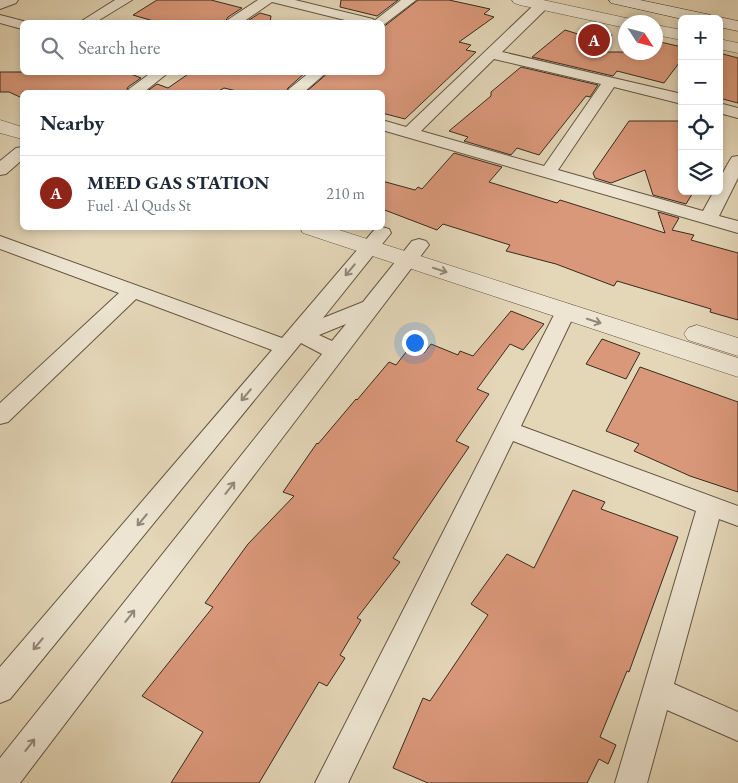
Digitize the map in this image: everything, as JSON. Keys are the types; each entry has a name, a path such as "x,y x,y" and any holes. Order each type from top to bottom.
{"street":[{"path":"0,5 11,0"},
{"path":"91,20 125,0"},
{"path":"237,20 267,0"},
{"path":"278,0 360,20"},
{"path":"384,20 409,0"},
{"path":"520,0 618,21"},
{"path":"617,0 686,15"},
{"path":"410,132 542,5"},
{"path":"0,19 20,24"},
{"path":"723,23 738,26"},
{"path":"663,32 678,35"},
{"path":"723,45 738,48"},
{"path":"492,54 678,99"},
{"path":"138,90 158,75"},
{"path":"298,90 316,75"},
{"path":"548,172 610,82"},
{"path":"723,109 738,113"},
{"path":"0,111 20,117"},
{"path":"385,125 738,227"},
{"path":"0,126 20,132"},
{"path":"0,170 20,154"},
{"path":"708,218 738,161"},
{"path":"326,230 372,236 566,311 738,368"},
{"path":"0,690 286,347 372,236"},
{"path":"0,242 286,347"},
{"path":"0,783 414,252"},
{"path":"414,252 738,348"},
{"path":"0,416 133,291"},
{"path":"336,352 300,334 371,306"},
{"path":"331,783 566,311"},
{"path":"507,430 738,516"},
{"path":"631,783 710,506"},
{"path":"657,691 738,727"}],"building":[{"path":"157,0 211,0 242,8 226,20 150,20 133,15"},
{"path":"341,0 398,0 377,16 340,7"},
{"path":"418,0 449,0 490,9 484,14 494,17 459,42 471,45 466,50 476,52 405,119 385,114 385,90 308,90 326,75 385,75 385,26"},
{"path":"260,13 271,16 270,20 249,20"},
{"path":"582,29 612,35 599,52 618,52 618,60 663,60 663,43 678,46 678,64 664,83 617,71 613,76 532,57 565,30 578,34"},
{"path":"723,54 738,58 738,103 723,99"},
{"path":"521,67 598,85 590,97 586,96 539,155 517,148 511,155 464,141 468,137 449,131 491,96 491,92"},
{"path":"0,72 20,72 20,75 134,75 141,78 128,87 127,90 20,90 20,97 9,92 0,92"},
{"path":"187,75 303,75 287,90 232,90 224,88 220,90 149,90 157,84 168,88"},
{"path":"629,121 678,121 678,195 692,195 686,204 653,195 645,170 611,183 595,178 593,173"},
{"path":"454,153 502,167 489,182 557,203 560,200 665,233 658,212 679,218 672,230 694,235 691,240 738,253 738,320 710,312 711,309 617,281 614,286 556,264 506,251 510,245 443,224 437,230 385,210 385,182 415,190 418,187 422,189"},
{"path":"511,311 544,324 523,350 510,344 477,389 489,394 456,441 469,447 393,558 400,562 357,618 361,620 340,655 345,658 327,686 319,682 259,783 171,783 203,732 142,696 213,607 205,603 248,544 294,496 283,492 317,443 389,362 396,365 410,347 424,353 431,344 458,355 460,351 473,356"},
{"path":"602,339 640,353 626,379 586,364"},
{"path":"640,367 738,402 738,492 690,476 634,451 639,444 606,431"},
{"path":"573,490 605,502 601,509 678,537 629,672 627,671 600,737 616,745 608,764 599,759 587,783 428,783 393,768 423,698 430,701 488,615 471,604 507,554 534,568"}],"place":[{"name":"MEED GAS STATION","path":"594,40"}]}
